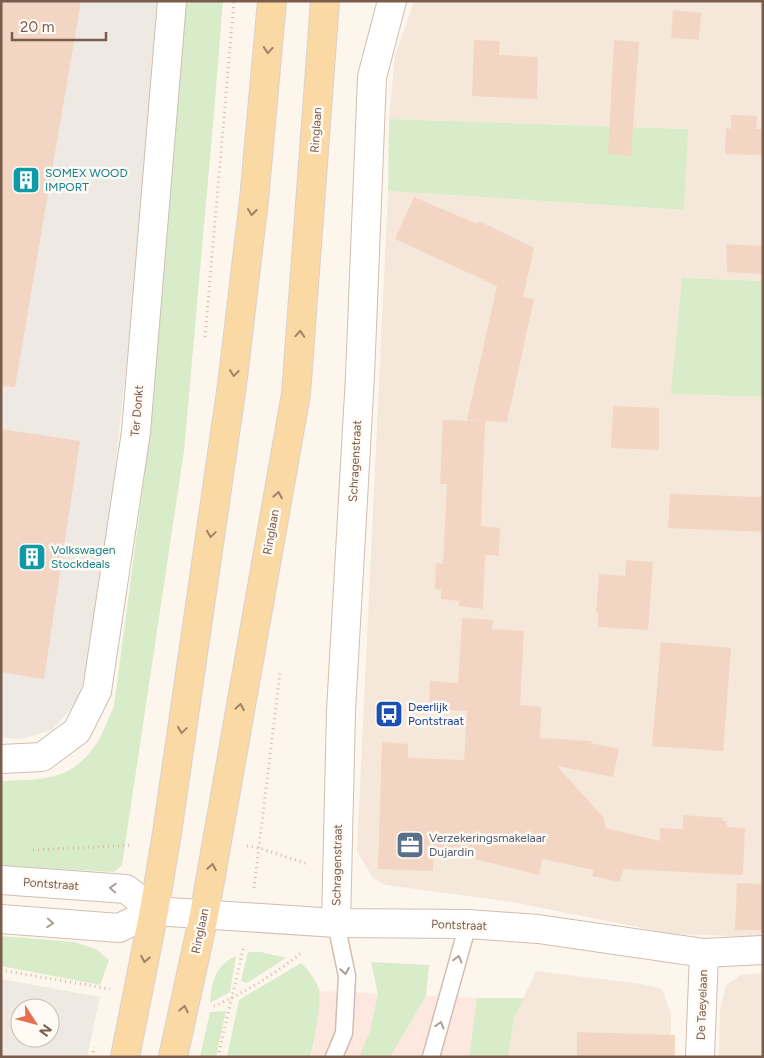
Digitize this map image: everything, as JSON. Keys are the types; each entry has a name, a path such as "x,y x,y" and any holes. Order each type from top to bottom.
{"main road":[{"path":"125,1057 154,911 188,693 232,385 254,200 272,1"},
{"name":"Ringlaan","path":"173,1057 204,915 296,394 325,1"}],"street":[{"name":"Ter Donkt","path":"1,759 42,757 77,731 97,691 136,432 172,1"},
{"name":"Schragenstraat","path":"336,923 341,710 360,376 372,77 392,1"},
{"name":"Pontstraat","path":"1,880 126,889"},
{"path":"1,919 119,928 154,911 126,889"},
{"name":"Pontstraat","path":"154,911 336,923 468,924 538,929 704,953 763,950"},
{"name":"De Taeyelaan","path":"700,1057 704,953"}],"lane":[{"path":"334,1057 344,1033 346,976 336,923"},
{"path":"431,1057 468,924"}],"path":[{"path":"205,340 234,1"},
{"path":"126,889 133,838"},
{"path":"29,850 132,845"},
{"path":"232,999 292,961 336,923"},
{"path":"1,970 107,988"},
{"path":"105,997 108,980"},
{"path":"92,1057 96,1038"}],"shaded area":[{"path":"1,1 160,1 128,351 105,562 80,699 52,730 22,739 1,738"},
{"path":"414,1 763,1 763,281 682,278 672,394 763,397 763,937 673,934 512,902 386,885 373,878 357,851 388,191 684,210 687,129 389,119 395,56"},
{"path":"536,971 642,984 662,989 671,1014 671,1057 508,1057 514,1018"},
{"path":"763,973 763,1057 719,1057 720,1010 726,985 741,975"},
{"path":"1,979 100,997 87,1057 1,1057"},
{"path":"320,991 477,998 469,1057 310,1057 314,1046"}],"green space":[{"path":"186,1 223,1 184,451 122,865 114,872 1,866 1,781 30,780 54,776 76,766 99,740 114,706 148,449"},
{"path":"389,119 688,129 684,210 388,191"},
{"path":"682,278 763,281 763,397 671,394"},
{"path":"1,936 74,942 96,949 109,960 100,985 1,966"},
{"path":"248,952 261,952 286,958 247,983 241,981"},
{"path":"236,956 230,992 210,1003 213,981 219,969 229,959"},
{"path":"371,962 429,965 426,996 390,1057 359,1057 370,1031 378,994"},
{"path":"301,963 314,978 320,994 314,1043 310,1057 227,1057 239,1000"},
{"path":"477,998 524,998 514,1018 508,1057 469,1057"},
{"path":"226,1011 216,1057 200,1057 210,1012"}],"building":[{"name":"SOMEX WOOD IMPORT","path":"1,1 81,1 15,387 1,386"},
{"path":"673,10 701,13 699,40 671,38"},
{"path":"474,40 500,41 499,55 538,57 537,99 472,96"},
{"path":"614,40 639,42 631,156 608,154"},
{"path":"731,115 757,116 756,129 763,129 763,155 725,154 726,128 731,129"},
{"path":"414,197 477,224 479,221 534,248 523,297 534,299 507,422 467,420 497,286 395,239"},
{"path":"726,244 763,246 763,274 727,272"},
{"path":"613,406 659,408 659,450 611,448"},
{"path":"443,420 485,421 481,526 500,528 499,556 485,555 483,609 459,606 459,601 441,599 441,590 435,589 436,563 443,564 447,484 440,484"},
{"name":"Volkswagen Stockdeals","path":"1,429 80,441 44,679 1,672"},
{"path":"670,494 763,497 763,532 668,528"},
{"path":"626,560 653,562 648,630 598,627 598,613 596,613 599,574 625,576"},
{"path":"462,618 493,620 492,629 524,631 520,705 541,707 540,738 592,741 591,743 619,749 613,777 557,766 604,818 605,828 660,841 660,828 683,829 683,815 723,818 723,821 727,821 726,827 745,828 743,875 623,869 620,882 592,876 594,870 542,859 539,875 434,849 433,871 378,869 382,742 408,744 408,758 464,760 467,711 429,709 430,681 458,683"},
{"path":"661,642 731,648 723,751 652,746"},
{"path":"737,883 763,884 763,930 735,930"},
{"path":"577,1032 675,1035 675,1057 577,1057"}],"place":[{"name":"SOMEX WOOD IMPORT","path":"26,180"},
{"name":"Volkswagen Stockdeals","path":"32,557"},
{"name":"Deerlijk Pontstraat","path":"389,714"},
{"name":"Verzekeringsmakelaar Dujardin","path":"410,845"}]}
